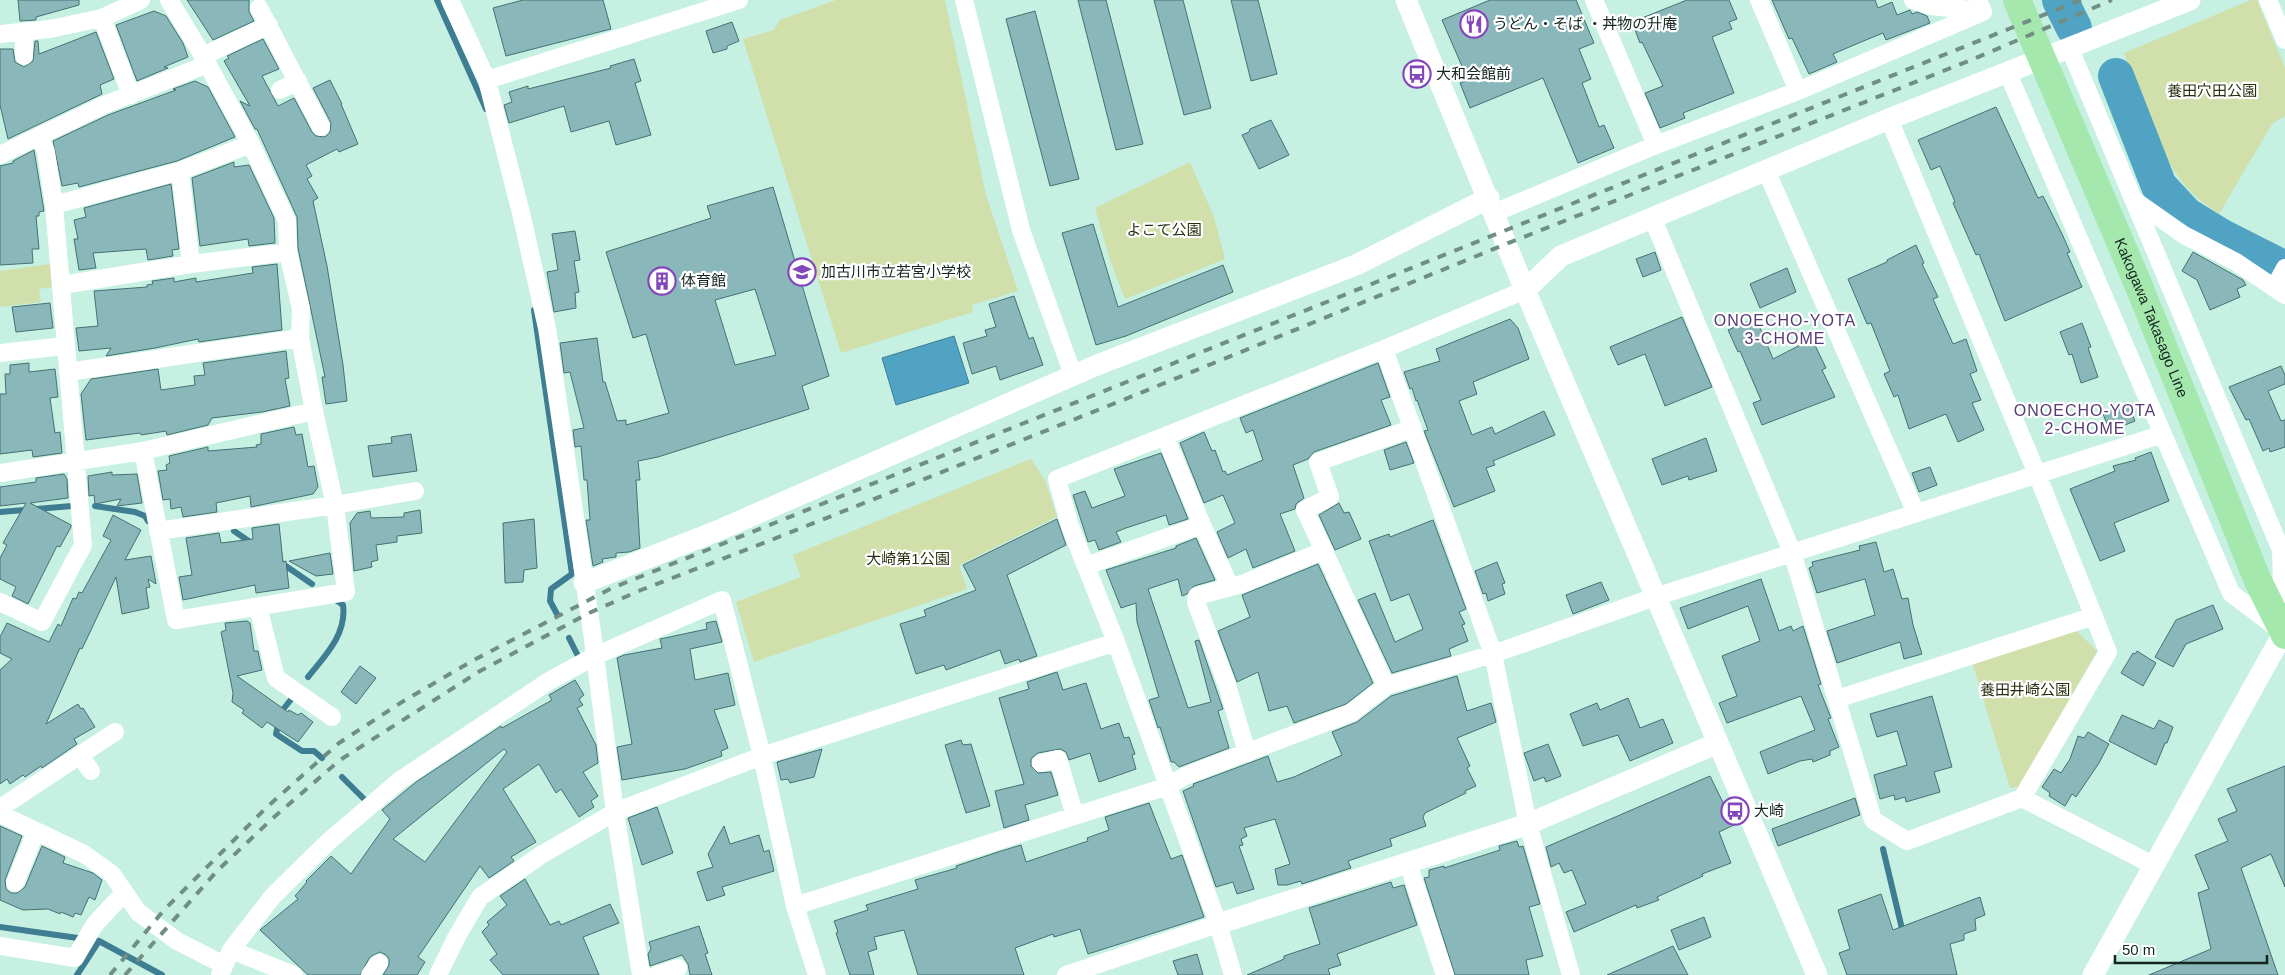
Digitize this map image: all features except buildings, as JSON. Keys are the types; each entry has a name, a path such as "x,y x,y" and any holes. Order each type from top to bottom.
{"main road":[{"name":"Kakogawa Takasago Line","path":"2017,0 2138,284 2258,581 2285,632"}],"street":[{"path":"0,34 50,29 102,18 141,0"},
{"path":"143,451 176,620 346,592 335,505 300,338 301,309 288,252 287,221 251,144 206,60 169,0"},
{"path":"450,0 487,80 521,213 547,328 595,656 614,812 641,975"},
{"path":"487,80 696,6 739,0"},
{"path":"964,0 1020,230 1073,375"},
{"path":"1406,0 1492,205 1525,290 1816,975"},
{"path":"1594,0 1656,145"},
{"path":"1758,0 1798,91"},
{"path":"1913,0 1931,6 1980,6"},
{"path":"1233,975 1218,924 1116,642 1070,526 1057,480 1384,349 1525,290 1561,256 1652,217 2007,71 2070,49 2190,0"},
{"path":"2268,0 2285,40"},
{"path":"584,583 717,531 1073,375 1356,265 1492,205 1798,91 1980,6"},
{"path":"259,8 321,127"},
{"path":"102,18 131,95"},
{"path":"0,155 104,105 131,95 206,60 268,25"},
{"path":"24,32 24,56"},
{"path":"2070,49 2281,550 2285,632 2093,975"},
{"path":"2007,71 2231,594 2285,632"},
{"path":"280,90 298,82"},
{"path":"1652,217 1792,552 1874,820 1907,841 2022,798 2108,652 2037,474 1889,119"},
{"path":"0,602 42,622 83,545 78,462 65,346 62,285 54,205 46,152 40,136"},
{"path":"54,205 180,172 251,144"},
{"path":"1766,170 1916,513"},
{"path":"180,172 191,264"},
{"path":"2134,200 2184,235 2236,262 2280,291 2285,268"},
{"path":"62,285 191,264 288,252"},
{"path":"68,372 300,338"},
{"path":"0,353 65,346"},
{"path":"1384,349 1494,654 1528,824 1571,975"},
{"path":"0,473 143,451 314,411"},
{"path":"1386,686 1305,510 1330,497 1318,462 1414,428"},
{"path":"795,906 1168,786 1185,776 1351,713 1386,686 1494,654 1655,596 2163,434"},
{"path":"1165,436 1230,587"},
{"path":"158,530 335,505 415,491"},
{"path":"1086,566 1202,525"},
{"path":"1247,753 1227,686 1196,602 1197,596 1242,584 1323,551"},
{"path":"225,963 273,896 328,842 398,781 549,681 595,656 722,600 762,756 795,906 817,975"},
{"path":"258,607 276,678 332,717"},
{"path":"1837,699 2094,616"},
{"path":"438,975 456,938 480,897 541,854 614,812 762,756 1116,642"},
{"path":"0,808 115,732"},
{"path":"1066,975 1528,824 1718,744"},
{"path":"80,756 91,771"},
{"path":"1041,764 1058,759 1075,816"},
{"path":"2022,798 2153,865"},
{"path":"0,814 84,854 112,874 138,912 177,940 225,963 294,975"},
{"path":"15,884 36,831"},
{"path":"1408,863 1446,975"},
{"path":"0,946 76,958 95,924 124,893"},
{"path":"656,975 678,968"}],"green space":[{"path":"836,0 945,0 986,195 1018,291 972,305 973,312 841,353 743,39 774,30 780,20"},
{"name":"養田穴田公園","path":"2251,0 2257,0 2285,68 2285,116 2272,124 2219,214 2191,192 2168,161 2151,126 2124,53"},
{"name":"よこて公園","path":"1190,162 1214,217 1225,259 1125,299 1110,260 1095,208"},
{"path":"50,264 53,287 39,289 41,302 0,307 0,271"},
{"name":"大崎第1公園","path":"1031,459 1045,480 1057,517 959,565 967,589 754,662 736,602 801,577 793,555"},
{"name":"養田井崎公園","path":"2076,630 2097,651 2019,787 2010,788 1972,662"}],"water":[{"path":"954,336 969,383 896,405 882,358"}],"waterway":[{"path":"437,0 486,109"},
{"path":"2060,0 2074,28"},
{"path":"2116,76 2159,186 2186,215 2222,237 2285,269"},
{"path":"534,310 572,574 551,589 550,601 557,614"},
{"path":"0,512 72,506"},
{"path":"95,506 135,512 145,516 148,521"},
{"path":"234,531 253,544"},
{"path":"280,562 312,584"},
{"path":"308,677 333,644 342,626 343,605 336,600"},
{"path":"569,638 578,656"},
{"path":"293,697 281,712 276,734 302,751 314,751 322,758"},
{"path":"342,777 364,799"},
{"path":"1883,849 1903,933"},
{"path":"0,927 99,941 162,975"},
{"path":"77,975 99,941"}],"railway":[{"path":"110,975 164,910 268,806 339,743 402,702 472,661 612,588 2081,0"},
{"path":"125,975 217,871 273,818 340,760 480,671 589,613 641,590 1123,400 1506,244 1971,60 2112,0"}],"place":[{"name":"うどん・そば ・丼物の升庵","path":"1474,24"},
{"name":"大和会館前","path":"1417,74"},
{"name":"加古川市立若宮小学校","path":"802,272"},
{"name":"体育館","path":"662,281"},
{"name":"大崎","path":"1735,811"}],"district":[{"name":"ONOECHO-YOTA 3-CHOME","path":"1785,329"},
{"name":"ONOECHO-YOTA 2-CHOME","path":"2085,419"}]}
